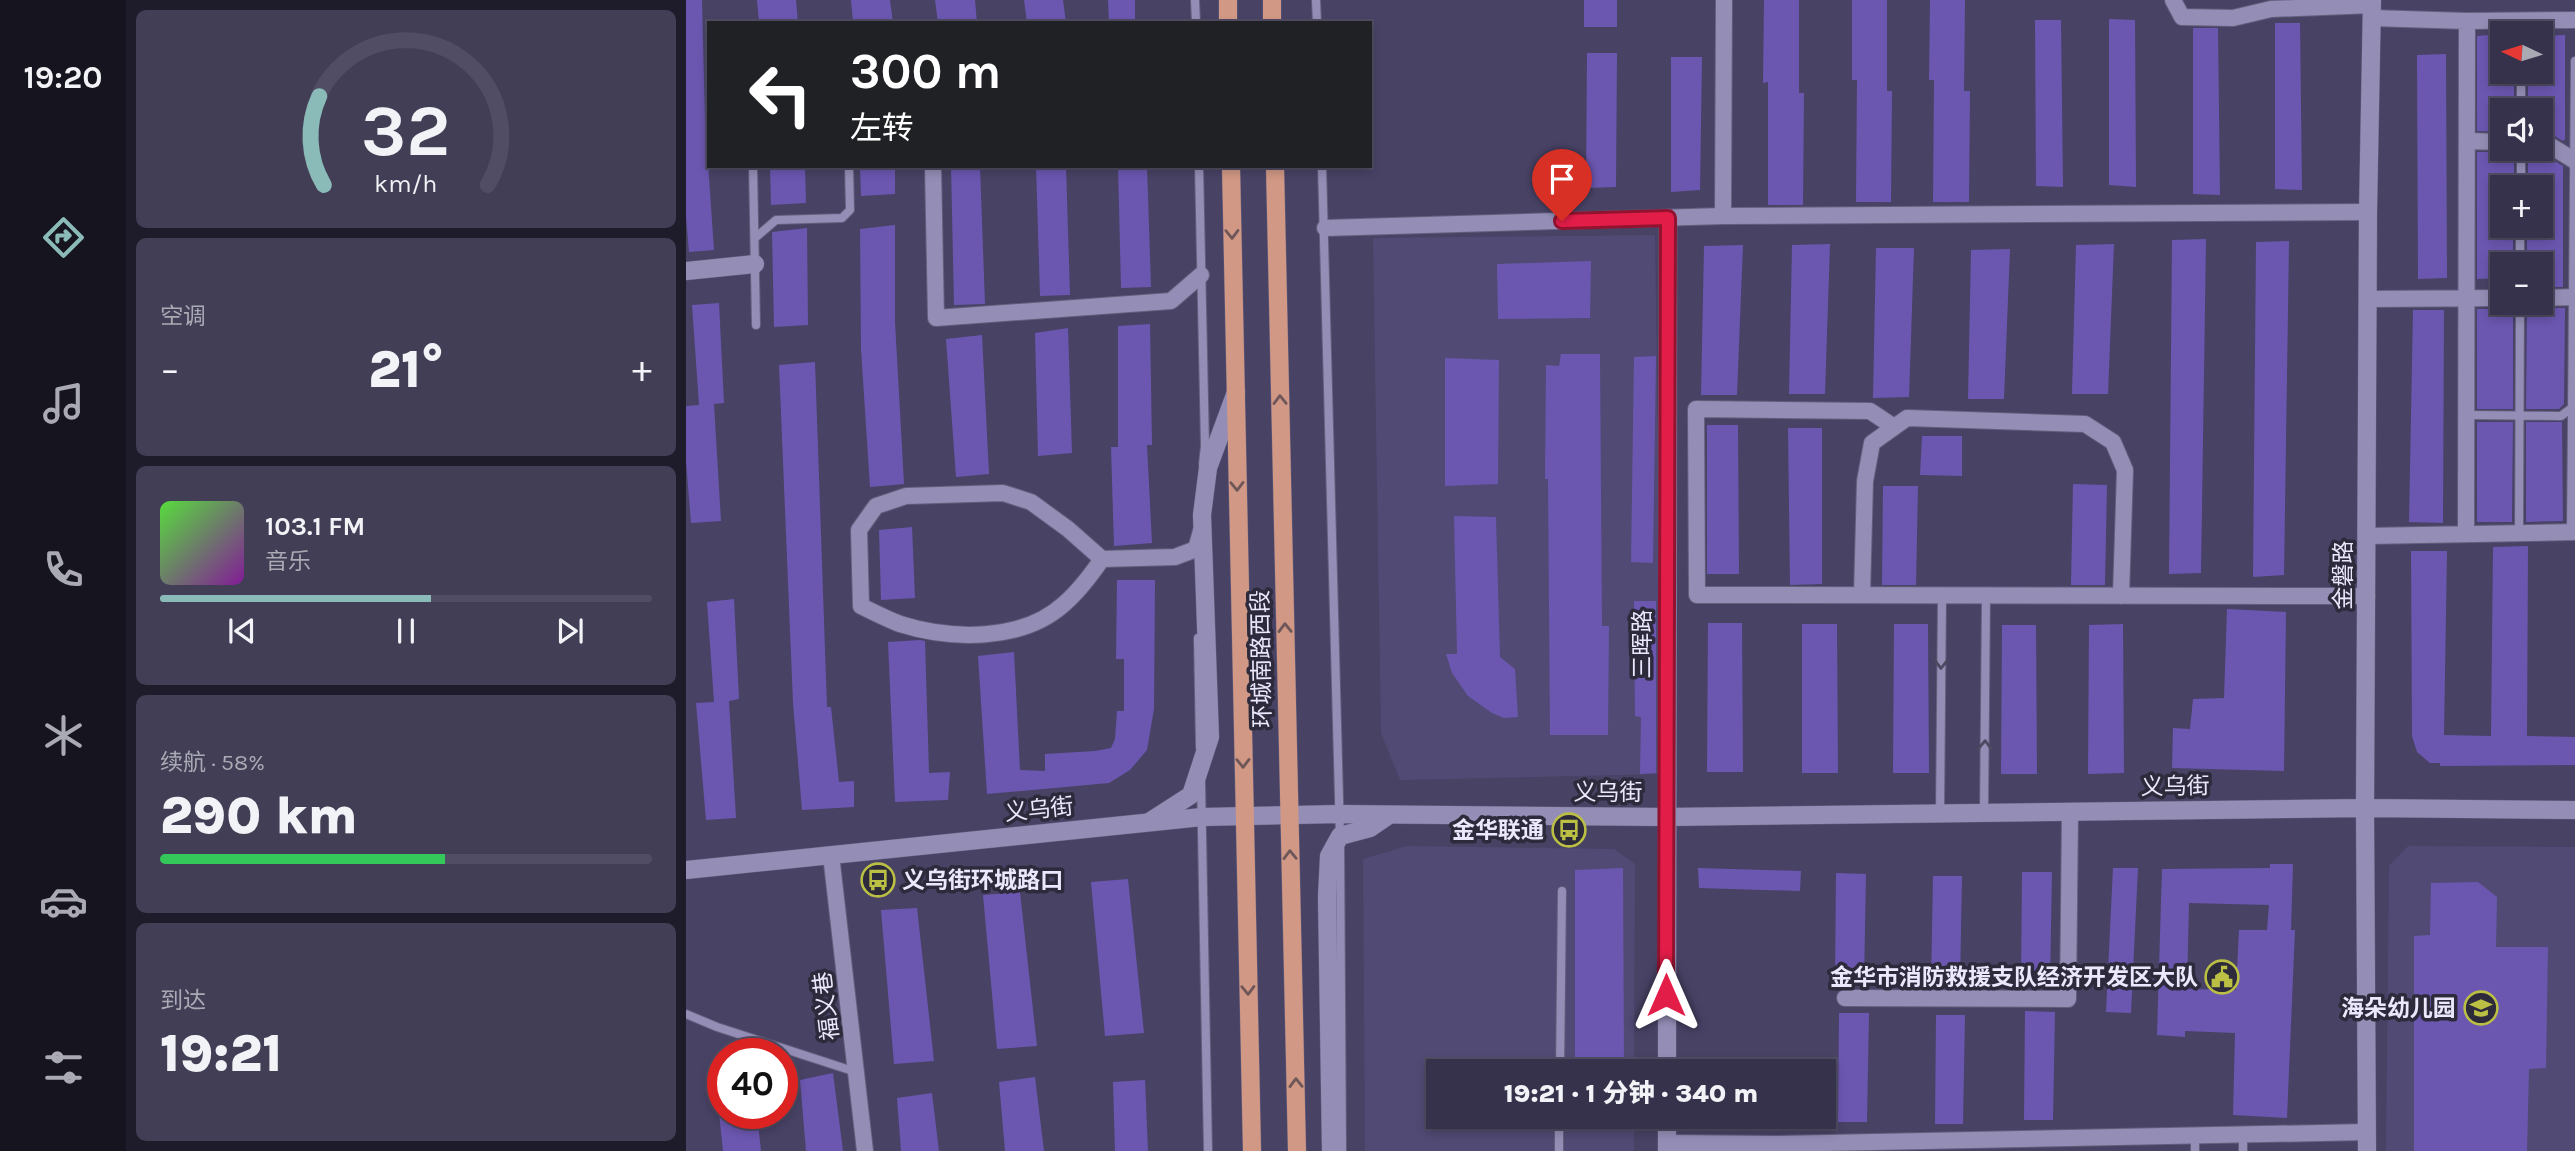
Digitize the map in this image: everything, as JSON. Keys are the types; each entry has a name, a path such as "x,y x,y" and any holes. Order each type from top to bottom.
{"main road":[{"path":"1228,0 1228,21"},
{"path":"1272,0 1272,21"},
{"name":"环城南路西段","path":"1231,168 1252,1151"},
{"name":"环城南路西段","path":"1275,168 1297,1151"}],"street":[{"path":"1723,216 1724,0"},
{"path":"2173,0 2182,17 2233,18 2271,9 2372,8 2490,24"},
{"name":"金磐路","path":"2368,1151 2365,808 2370,299 2368,212 2372,8"},
{"path":"2553,23 2575,20"},
{"path":"2466,534 2467,21"},
{"path":"2467,141 2490,142"},
{"path":"2553,148 2575,161"},
{"path":"933,168 936,318 1171,302 1201,275"},
{"path":"1325,228 1723,216 2368,212"},
{"name":"三晖路","path":"1667,1059 1668,218"},
{"path":"686,271 755,264"},
{"path":"2370,299 2490,298"},
{"path":"2553,298 2574,298"},
{"path":"1102,559 1083,586 1063,606 1034,624 1004,632 970,635 941,632 900,624 861,606 859,530 876,506 906,496 1003,494 1031,502 1068,529 1102,559 1175,557 1196,549 1202,525 1208,468 1236,392"},
{"path":"1894,428 1870,411 1696,409 1697,595 2367,596"},
{"path":"1862,595 1865,481 1872,443 1907,418 2085,424 2113,442 2125,470 2121,596"},
{"path":"1149,822 1191,794 1210,737 1202,525"},
{"path":"2367,536 2573,533"},
{"name":"义乌街","path":"686,870 1202,817 1339,814 1666,817 2365,808 2575,810"},
{"path":"1844,999 2068,999 2070,812"},
{"path":"1331,1151 1327,897 1329,856 1340,836 1370,828 1388,815"},
{"name":"福义巷","path":"831,855 865,1151"},
{"path":"1667,1129 1667,1147 2243,1143 2367,1132"}],"lane":[{"path":"1195,0 1196,21"},
{"path":"1316,0 1317,21"},
{"path":"2573,533 2575,61"},
{"path":"753,168 756,325"},
{"path":"755,238 776,220 842,218 850,209 849,168"},
{"path":"1199,168 1205,446 1196,549 1208,1151"},
{"path":"1322,168 1340,836 1342,1151"},
{"path":"2519,534 2520,315"},
{"path":"2466,415 2561,416 2573,407"},
{"path":"1940,813 1942,595"},
{"path":"1984,813 1986,596"},
{"path":"1560,1059 1562,891"},
{"path":"686,1014 717,1027 856,1072"},
{"path":"1559,1129 1559,1151"}],"shaded area":[{"path":"1655,235 1663,774 1400,780 1381,733 1373,238"},
{"path":"1407,846 1614,849 1635,864 1634,1059 1426,1059 1426,1129 1634,1129 1634,1151 1365,1151 1363,859"},
{"name":"海朵幼儿园","path":"2408,846 2575,847 2575,1151 2386,1151 2389,866"}],"building":[{"path":"686,0 702,0 707,168 714,250 689,252 686,216"},
{"path":"757,0 796,0 798,21 759,21"},
{"path":"851,0 890,0 893,21 853,21"},
{"path":"935,0 975,0 977,21 938,21"},
{"path":"1024,0 1063,0 1066,21 1027,21"},
{"path":"1108,0 1135,0 1135,21 1109,21"},
{"path":"1584,0 1617,0 1617,27 1584,27"},
{"path":"1764,0 1799,0 1799,93 1804,93 1803,205 1768,205 1768,82 1763,83"},
{"path":"1852,0 1887,0 1887,91 1892,91 1891,202 1856,202 1857,80 1852,80"},
{"path":"1930,0 1965,0 1964,91 1970,91 1969,202 1933,202 1934,80 1929,80"},
{"path":"2109,19 2135,20 2136,187 2109,185"},
{"path":"2035,20 2061,20 2063,187 2036,186"},
{"path":"2275,23 2300,23 2302,190 2275,189"},
{"path":"2193,28 2218,28 2220,195 2193,194"},
{"path":"2490,35 2490,84 2514,84 2514,98 2490,98 2490,132 2477,131 2477,36"},
{"path":"2565,35 2563,141 2553,135 2553,98 2528,98 2528,84 2553,84 2553,36"},
{"path":"1587,53 1617,53 1616,187 1586,188"},
{"path":"2446,54 2447,278 2418,279 2417,55"},
{"path":"1671,57 1702,57 1700,190 1671,192"},
{"path":"2477,152 2490,152 2490,161 2514,161 2514,175 2490,175 2490,238 2513,238 2513,252 2490,252 2490,278 2477,279"},
{"path":"2553,160 2563,166 2563,287 2553,287 2553,252 2527,252 2527,238 2553,238 2553,175 2528,175 2528,161"},
{"path":"770,168 805,168 806,203 771,205"},
{"path":"860,168 895,168 895,194 861,196"},
{"path":"951,168 980,168 985,304 954,305"},
{"path":"1036,168 1066,168 1070,295 1040,296"},
{"path":"1118,168 1147,168 1151,287 1121,288"},
{"path":"895,225 895,322 904,484 870,487 861,349 860,229"},
{"path":"807,228 808,325 774,327 772,232"},
{"path":"2206,239 2201,573 2169,574 2172,240"},
{"path":"2289,241 2284,575 2253,577 2256,242"},
{"path":"1830,244 1825,394 1789,394 1792,245"},
{"path":"2114,244 2108,394 2072,394 2076,245"},
{"path":"1743,245 1737,395 1701,395 1704,246"},
{"path":"1876,248 1914,248 1909,397 1873,398"},
{"path":"2010,249 2004,399 1968,399 1971,250"},
{"path":"1591,261 1590,318 1498,319 1497,264"},
{"path":"719,303 724,403 714,404 721,521 691,523 686,461 686,406 699,405 692,305"},
{"path":"2553,308 2565,308 2564,404 2559,409 2526,409 2527,315 2553,315"},
{"path":"2477,309 2490,309 2490,315 2513,315 2513,409 2477,409"},
{"path":"2413,310 2444,310 2443,523 2409,522"},
{"path":"1150,324 1152,445 1147,445 1152,543 1114,546 1111,447 1118,447 1118,326"},
{"path":"1068,328 1072,453 1038,456 1035,333"},
{"path":"982,335 989,474 956,477 946,339"},
{"path":"1561,354 1600,354 1602,626 1609,626 1608,735 1550,735 1548,479 1545,479 1546,365 1559,366"},
{"path":"1656,356 1653,563 1631,562 1634,357"},
{"path":"1445,358 1499,360 1498,484 1445,486"},
{"path":"815,362 827,707 831,707 839,782 854,781 854,807 802,810 793,703 779,365"},
{"path":"2477,422 2513,422 2512,522 2477,522"},
{"path":"2526,422 2562,422 2563,521 2526,522"},
{"path":"1707,425 1738,425 1739,574 1707,574"},
{"path":"1788,428 1822,428 1822,584 1790,585"},
{"path":"1922,436 1962,436 1962,476 1920,475"},
{"path":"2073,484 2107,485 2105,585 2071,585"},
{"path":"1883,486 1918,486 1916,585 1882,585"},
{"path":"1454,516 1496,517 1500,657 1515,669 1518,717 1504,718 1492,713 1468,696 1452,673 1446,654 1457,654"},
{"path":"912,527 915,598 881,600 879,530"},
{"path":"2528,546 2527,736 2575,737 2575,765 2440,766 2440,763 2430,763 2417,752 2412,736 2411,551 2447,551 2444,735 2491,736 2493,547"},
{"path":"1117,580 1155,580 1154,709 1147,750 1130,770 1109,783 987,794 978,656 1014,652 1020,770 1045,771 1045,754 1111,748 1115,739 1117,711 1124,711 1124,659 1116,659"},
{"path":"734,599 739,699 729,701 736,818 706,820 696,703 714,702 707,602"},
{"path":"1634,601 1656,601 1656,773 1640,774 1641,717 1635,716"},
{"path":"2227,609 2286,612 2284,771 2172,768 2173,728 2190,729 2193,699 2224,698"},
{"path":"1708,623 1742,623 1743,772 1707,772"},
{"path":"1802,624 1837,624 1838,773 1802,773"},
{"path":"1894,624 1928,624 1929,773 1893,773"},
{"path":"2123,624 2124,773 2088,774 2089,625"},
{"path":"2002,625 2036,625 2037,774 2001,774"},
{"path":"925,641 929,773 950,772 948,800 895,802 888,642"},
{"path":"2270,864 2293,864 2291,930 2295,930 2287,1118 2233,1115 2235,1033 2185,1031 2185,1037 2157,1035 2162,869 2270,868","holes":["2189,903 2269,905 2267,930 2239,930 2236,990 2187,989"]},
{"path":"1623,868 1624,1059 1575,1059 1575,870"},
{"path":"1698,868 1801,871 1800,891 1699,888"},
{"path":"2113,868 2138,868 2131,1013 2106,1012"},
{"path":"2022,872 2052,872 2050,981 2021,981"},
{"path":"1836,873 1866,874 1864,983 1835,982"},
{"path":"1933,876 1962,876 1960,985 1931,985"},
{"path":"1128,879 1144,1033 1105,1036 1091,882"},
{"path":"2478,882 2497,897 2496,947 2548,947 2546,1068 2529,1069 2527,1151 2414,1151 2414,936 2430,935 2431,883"},
{"path":"1020,892 1037,1046 997,1049 983,895"},
{"path":"917,908 934,1061 894,1064 881,910"},
{"path":"2025,1011 2055,1012 2053,1120 2024,1120"},
{"path":"1839,1013 1869,1013 1867,1122 1838,1122"},
{"path":"1936,1015 1965,1015 1963,1124 1935,1124"},
{"path":"833,1073 843,1151 806,1151 800,1080"},
{"path":"1035,1077 1044,1151 1005,1151 999,1082"},
{"path":"1145,1080 1148,1151 1115,1151 1113,1082"},
{"path":"932,1093 939,1151 901,1151 897,1098"},
{"path":"721,1129 759,1129 761,1151 723,1151"}],"place":[{"name":"金华联通","path":"1569,830"},
{"name":"义乌街环城路口","path":"878,880"},
{"name":"金华市消防救援支队经济开发区大队","path":"2222,977"},
{"name":"海朵幼儿园","path":"2481,1008"}],"route":[{"path":"1562,221 1668,218 1666,995"}]}
